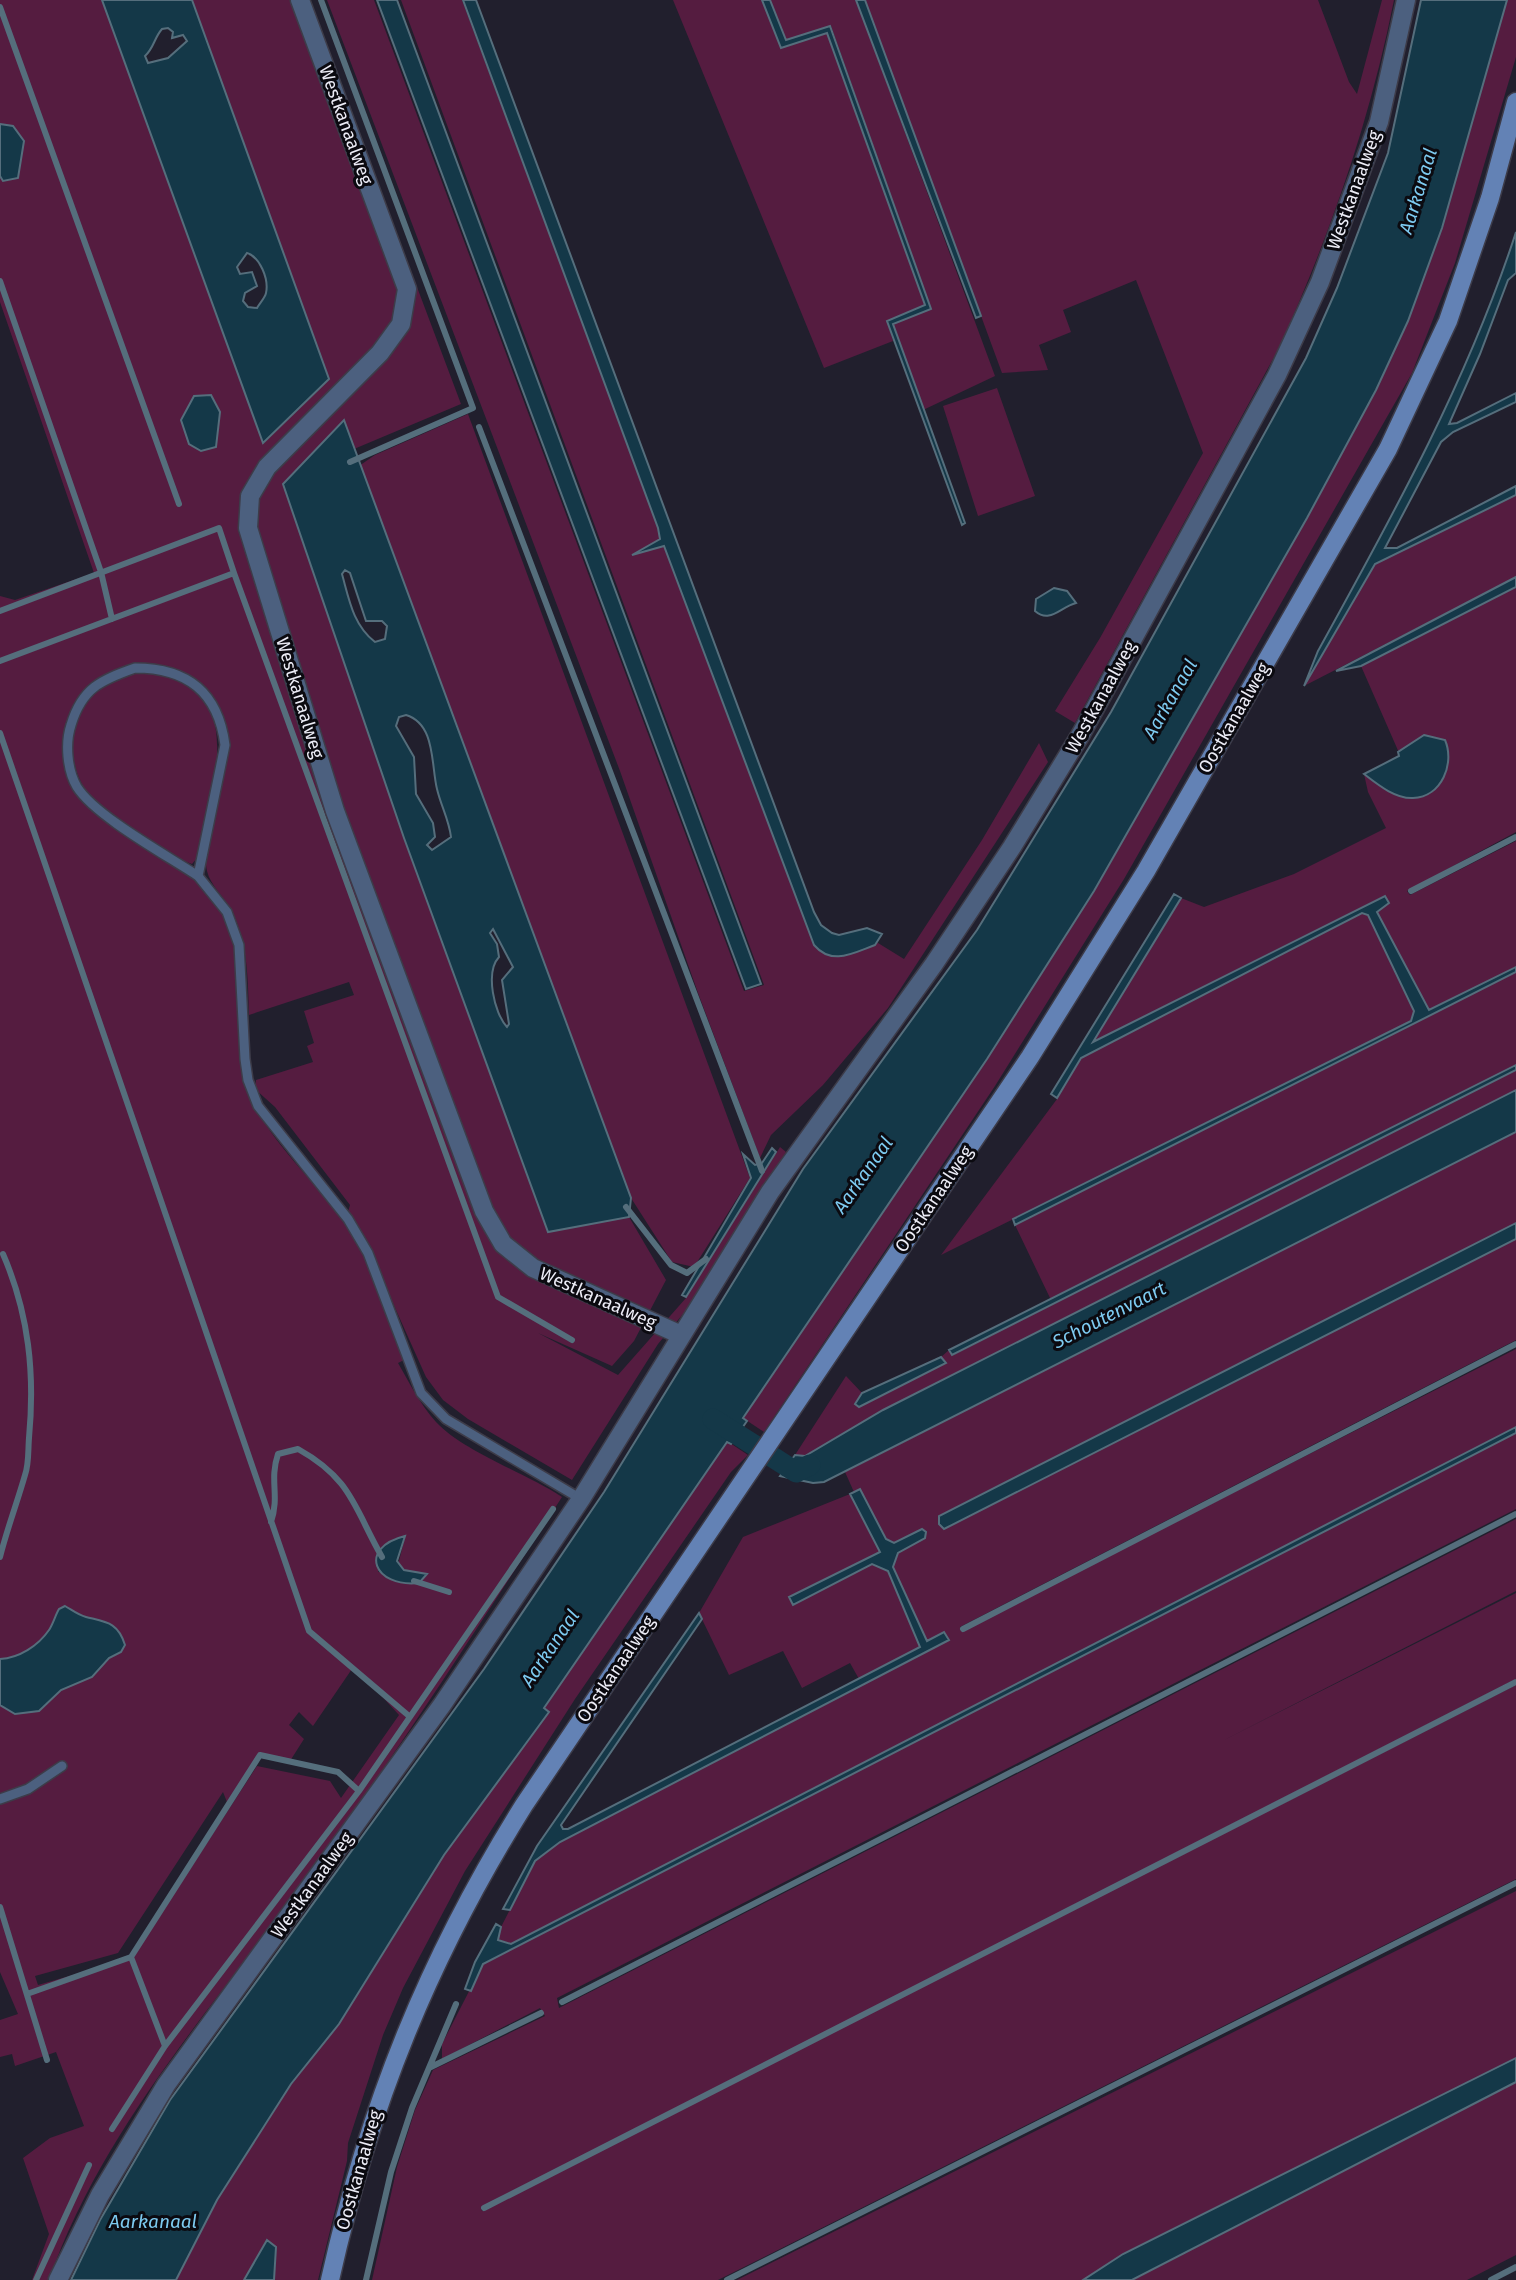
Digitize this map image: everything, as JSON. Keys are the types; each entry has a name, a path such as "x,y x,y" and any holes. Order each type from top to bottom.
{"main road":[{"name":"Oostkanaalweg","path":"330,2280 370,2126 397,2051 453,1928 524,1805 1030,1057 1139,883 1388,449 1452,310 1490,198 1516,102"}],"street":[{"name":"Westkanaalweg","path":"300,0 407,289 401,324 380,353 267,467 250,496 248,528 335,811 484,1211 503,1244 533,1268 681,1335"},
{"name":"Westkanaalweg","path":"58,2280 100,2195 166,2085 442,1705 581,1499 797,1150 934,964 1012,847 1084,729 1277,376 1320,282 1354,195 1390,81 1406,0"}],"lane":[{"path":"198,876 225,745 215,709 201,688 158,668 135,668 101,680 77,705 67,736 68,761 77,788 101,810 198,876 227,912 239,946 245,1059 248,1080 258,1106 348,1219 368,1254 421,1393 446,1419 581,1499"},
{"path":"0,1799 28,1789 62,1766"}],"shaded area":[{"path":"0,0 102,0 264,443 329,379 192,0 309,0 461,404 354,449 344,421 283,484 404,838 548,1231 629,1217 666,1280 634,1341 612,1366 538,1333 618,1375 686,1298 780,1147 786,1152 693,1302 658,1344 572,1480 468,1419 443,1400 426,1377 366,1243 348,1212 350,1205 275,1107 255,1089 256,1080 313,1062 307,1046 314,1043 304,1011 354,995 349,982 249,1015 246,962 241,936 232,911 207,871 207,844 228,752 226,726 216,704 201,686 181,673 158,666 135,665 111,672 90,686 79,699 67,722 65,738 69,776 75,785 124,829 205,887 225,917 238,960 243,1076 250,1096 274,1136 337,1212 359,1245 381,1293 404,1360 398,1363 416,1394 436,1422 462,1443 562,1497 370,1789 161,2073 128,2122 71,2225 49,2280 32,2280 49,2234 23,2158 50,2138 84,2126 56,2052 15,2066 12,2054 0,2057 0,2020 18,2014 0,1972 0,596 15,600 94,573 0,302","holes":["405,1537 398,1565 404,1570 426,1574 378,1572 383,1546 394,1539","354,1666 399,1715 341,1798 330,1781 257,1766 132,1958 38,1985 35,1976 118,1953 223,1792 227,1802 261,1755 290,1761 304,1739 289,1725 299,1712 313,1726"]},
{"path":"327,0 374,0 744,991 764,985 401,0 462,0 814,945 878,943 904,959 982,840 1039,743 1048,762 888,1008 823,1085 771,1135 760,1158 698,993 620,771"},
{"path":"673,0 762,0 781,48 827,32 925,305 887,321 893,341 824,368"},
{"path":"770,0 856,0 995,376 923,410 893,324 931,309 831,26 786,40"},
{"path":"865,0 1318,0 1349,82 1357,94 1382,0 1394,0 1361,133 1298,306 1279,348 1075,723 1055,711 1100,638 1203,453 1136,280 1063,310 1071,332 1039,345 1048,370 1002,373"},
{"path":"1507,0 1516,0 1516,57 1455,263 1412,373 1124,879 995,1086 764,1432 743,1418 987,1059 1094,891 1442,228"},
{"path":"997,388 1035,496 978,516 943,406"},
{"path":"468,414 750,1178 694,1267 672,1262 631,1198 359,466 375,455"},
{"path":"1516,495 1516,577 1304,686 1375,564"},
{"path":"1516,587 1516,832 1407,891 1410,895 1516,841 1516,967 1429,1010 1377,912 1387,899 1092,1043 1181,898 1204,907 1294,874 1386,828 1368,792 1364,774 1400,755 1361,666"},
{"path":"142,673 177,679 200,694 213,715 217,741 216,770 197,858 192,864 176,858 100,806 83,785 76,770 73,737 82,706 92,693 105,683"},
{"path":"1362,913 1368,915 1414,1012 1411,1021 941,1255 1057,1099 1081,1058"},
{"path":"1516,972 1516,1065 1051,1300 1015,1225"},
{"path":"1516,1070 1516,1090 883,1410 805,1456 795,1455 846,1376 862,1393 855,1404 946,1363 941,1357 949,1350 953,1355"},
{"path":"1516,1132 1516,1223 939,1516 944,1529 1516,1239 1516,1340 960,1627 961,1631 1516,1349 1516,1427 511,1944 498,1939 501,1927 535,1861 560,1842 949,1640 944,1632 927,1641 893,1567 898,1553 925,1538 921,1529 894,1543 886,1539 859,1489 854,1492 845,1472"},
{"path":"1516,1433 1516,1509 557,1998 559,2008 1516,1519 1516,1591 1220,1742 1516,1593 1516,1679 481,2208 482,2211 1516,1685 1516,1879 718,2280 372,2280 397,2167 415,2110 433,2070 545,2016 540,2008 442,2059 442,2044 483,1964"},
{"path":"727,1441 748,1455 731,1472 575,1699 465,1871 403,1988 383,2035 348,2143 347,2161 318,2280 274,2280 276,2247 267,2241 244,2280 176,2280 217,2200 291,2084 339,2024 444,1855 548,1712 543,1708"},
{"path":"850,1494 880,1552 789,1597 794,1604 872,1564 888,1571 920,1647 859,1679 850,1663 802,1688 783,1651 729,1675 699,1613 743,1537"},
{"path":"1516,1891 1516,2058 1123,2254 1083,2280 737,2280"},
{"path":"1516,2082 1516,2255 1467,2280 1133,2280"}],"water":[{"path":"102,0 192,0 329,379 263,443","holes":["168,28 173,32 172,38 183,35 187,41 168,58 148,63 145,56 162,29","247,253 260,264 266,281 265,295 257,308 248,307 243,301 245,293 257,286 252,272 240,274 237,267"]},
{"path":"377,0 397,0 761,984 746,989"},
{"path":"463,0 476,0 814,912 821,925 832,933 839,935 867,928 882,934 875,945 851,954 835,956 828,955 814,945 664,546 632,555 660,539 658,528"},
{"path":"762,0 770,0 786,40 830,26 931,309 893,324 965,523 962,525 887,321 925,305 827,33 781,48"},
{"path":"856,0 865,0 981,316 976,318"},
{"name":"Aarkanaal","path":"1421,0 1507,0 1442,228 1408,321 1376,390 1307,518 1094,891 987,1059 743,1418 747,1421 731,1444 727,1442 544,1708 549,1712 444,1855 339,2024 291,2084 217,2200 176,2280 71,2280 100,2220 170,2100 484,1669 604,1492 803,1169 977,930 1111,712 1306,358 1337,288 1388,153"},
{"path":"0,124 13,126 24,141 18,178 3,181 0,176"},
{"path":"1516,232 1516,273 1508,280 1480,354 1449,424 1457,423 1516,393 1516,402 1453,432 1441,442 1385,548 1397,548 1516,486 1516,495 1375,564 1304,686 1318,651 1401,498 1452,394 1497,287"},
{"path":"211,395 220,412 216,447 201,451 189,444 181,420 194,396"},
{"path":"344,420 631,1198 629,1217 548,1232 404,838 283,484","holes":["345,570 350,573 366,621 382,621 387,626 385,639 375,642 357,620 342,574","406,715 416,720 423,727 430,747 437,789 451,837 432,850 427,845 435,837 433,823 416,794 414,757 396,726 399,717","493,929 513,967 502,980 509,1024 507,1027 498,1012 493,992 493,972 499,957 497,944 490,933"]},
{"path":"1516,577 1516,587 1361,666 1336,671"},
{"path":"1054,588 1067,591 1076,603 1050,615 1040,615 1035,611 1036,599"},
{"path":"1424,735 1445,740 1448,749 1444,777 1432,792 1406,798 1387,790 1364,774 1399,756 1398,752"},
{"path":"1174,894 1181,898 1093,1042 1385,896 1389,903 1377,912 1429,1010 1516,967 1516,972 1015,1225 1013,1219 1411,1021 1414,1011 1368,915 1362,913 1081,1058 1057,1098 1051,1094"},
{"path":"1516,1065 1516,1070 952,1355 949,1350"},
{"path":"1516,1090 1516,1132 824,1482 813,1483 780,1476 795,1455 805,1456 883,1410"},
{"path":"772,1148 776,1152 686,1297 682,1295 751,1178 743,1154 755,1165 762,1163"},
{"path":"1516,1223 1516,1239 944,1529 939,1524 939,1516"},
{"path":"941,1357 946,1363 859,1407 855,1404 862,1393"},
{"path":"1516,1427 1516,1433 483,1964 471,1991 465,1989 475,1962 496,1924 501,1927 498,1940 511,1944"},
{"path":"860,1489 886,1539 894,1543 922,1529 926,1532 925,1538 898,1553 893,1567 927,1641 944,1632 949,1640 560,1842 535,1861 510,1910 503,1909 537,1846 699,1613 702,1619 561,1825 563,1829 568,1829 920,1647 888,1571 872,1564 793,1605 789,1597 880,1552 850,1494"},
{"path":"405,1536 397,1561 404,1570 427,1574 419,1583 404,1583 391,1579 377,1566 376,1557 381,1549"},
{"path":"65,1606 83,1616 115,1627 125,1645 121,1652 109,1658 92,1677 61,1690 39,1711 15,1714 0,1705 0,1659 21,1654 34,1646 45,1636 59,1609"},
{"path":"1516,2058 1516,2082 1132,2280 1083,2280 1123,2254"},
{"path":"267,2240 276,2247 274,2280 244,2280"}],"waterway":[{"path":"321,0 473,408 350,462"},
{"path":"0,7 179,504"},
{"path":"0,281 101,572 112,619"},
{"path":"479,427 762,1171"},
{"path":"0,611 219,528 234,573"},
{"path":"0,661 234,573 498,1297 572,1340"},
{"path":"0,733 309,1631 409,1716"},
{"path":"1411,891 1516,837"},
{"path":"626,1207 671,1265 687,1273 706,1259"},
{"path":"0,1557 27,1466 31,1414 28,1344 19,1299 3,1254"},
{"path":"963,1629 1516,1344"},
{"name":"Schoutenvaart","path":"713,1419 796,1472 810,1465"},
{"path":"271,1522 275,1504 274,1472 278,1454 298,1449 316,1460 341,1483 382,1557"},
{"path":"359,1791 553,1509"},
{"path":"562,2002 1516,1514"},
{"path":"414,1581 449,1592"},
{"path":"484,2208 1516,1682"},
{"path":"27,1994 131,1957 260,1755 338,1772 359,1791 165,2046 112,2129"},
{"path":"727,2280 1516,1883"},
{"path":"0,1907 47,2060"},
{"path":"131,1957 165,2046"},
{"path":"366,2280 391,2172 412,2108 456,2004"},
{"path":"429,2068 541,2013"},
{"path":"36,2280 89,2165"},
{"path":"1491,2280 1516,2267"}]}
